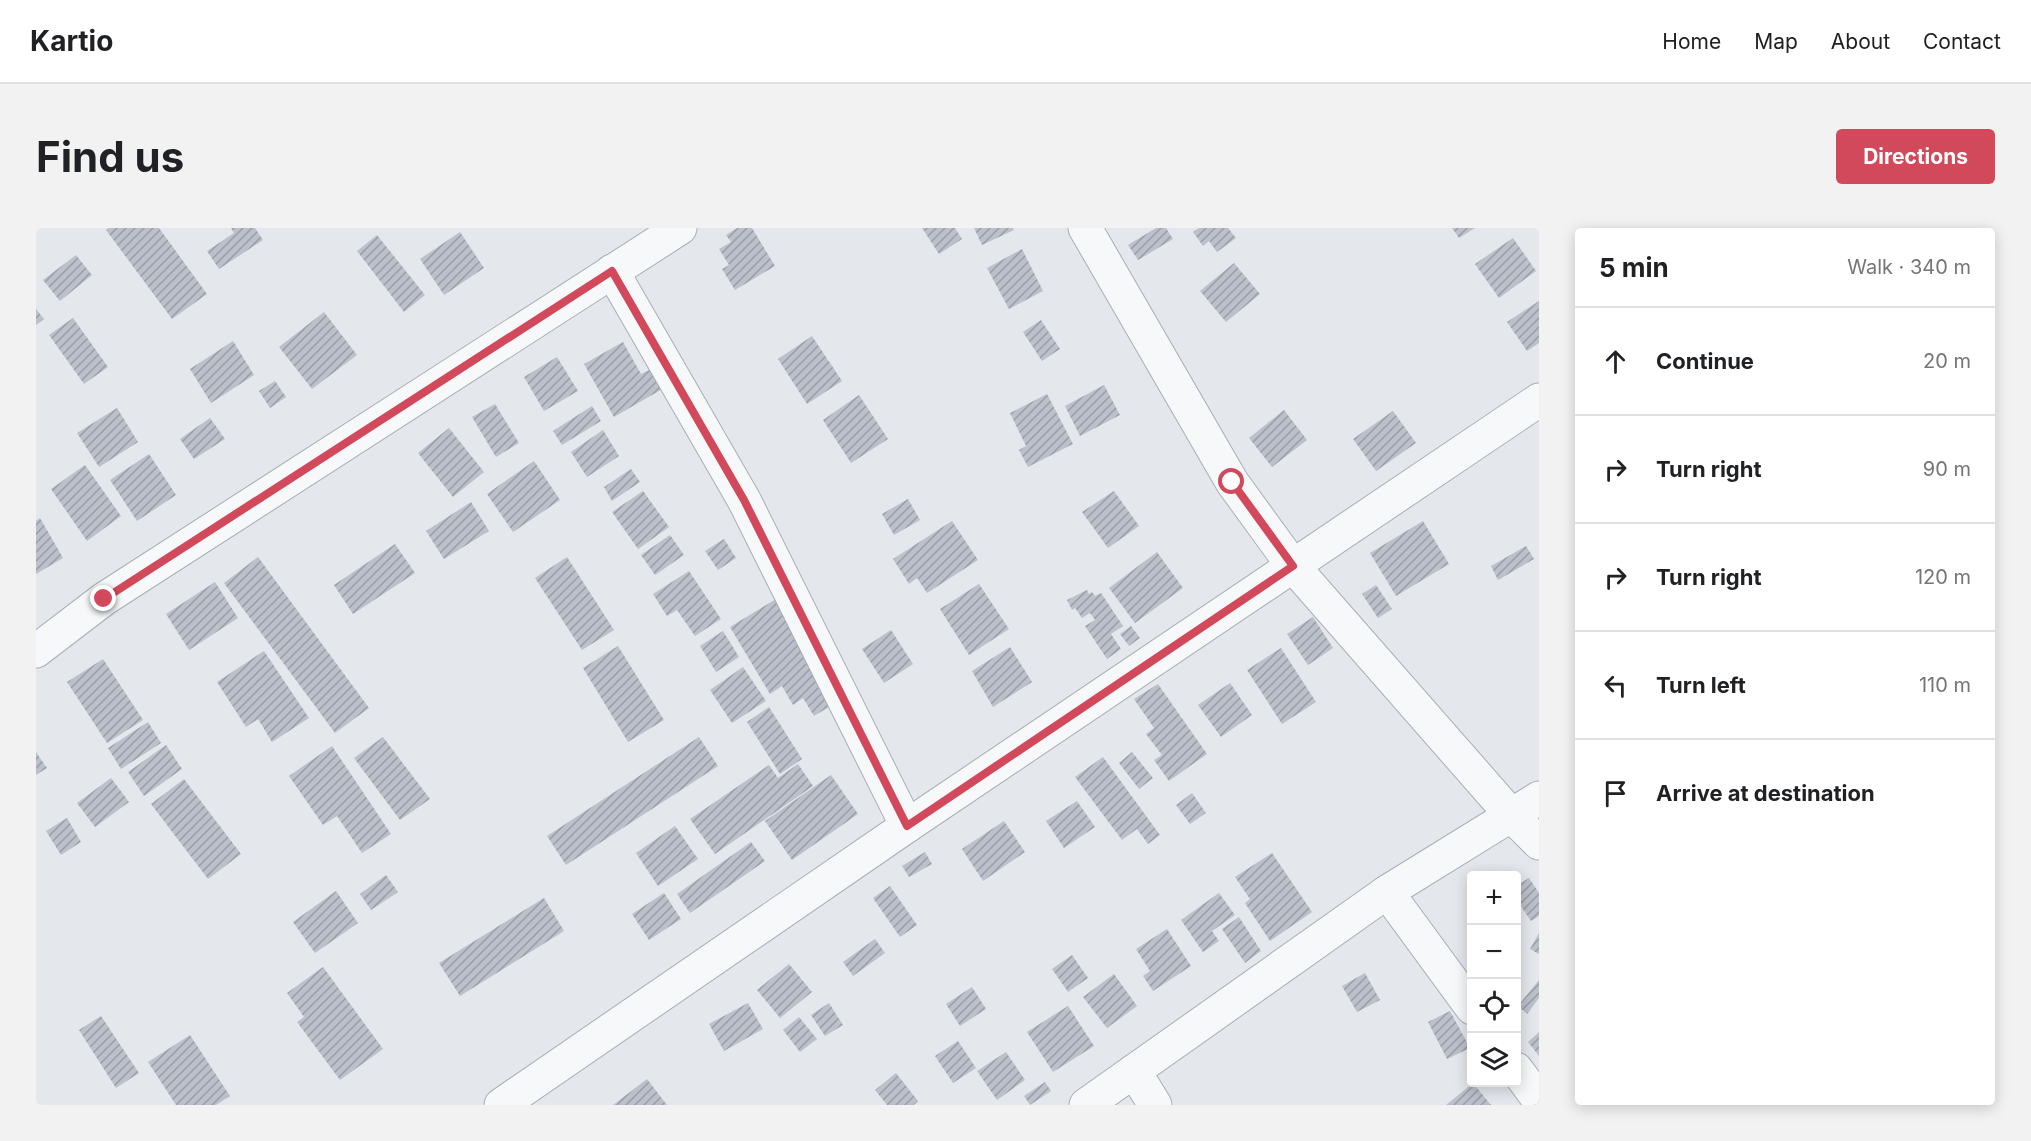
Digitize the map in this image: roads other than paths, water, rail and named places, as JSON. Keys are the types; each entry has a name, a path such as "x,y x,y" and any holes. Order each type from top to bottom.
{"street":[{"path":"36,651 104,599 680,228"},
{"path":"1085,228 1232,482 1293,566 1512,816 1539,843"},
{"path":"612,271 744,500 907,826"},
{"path":"501,1105 907,826 1539,400"},
{"path":"1086,1105 1387,892 1539,798"},
{"path":"1387,892 1467,1001"},
{"path":"1134,1071 1155,1105"},
{"path":"1521,1076 1539,1100"}]}
